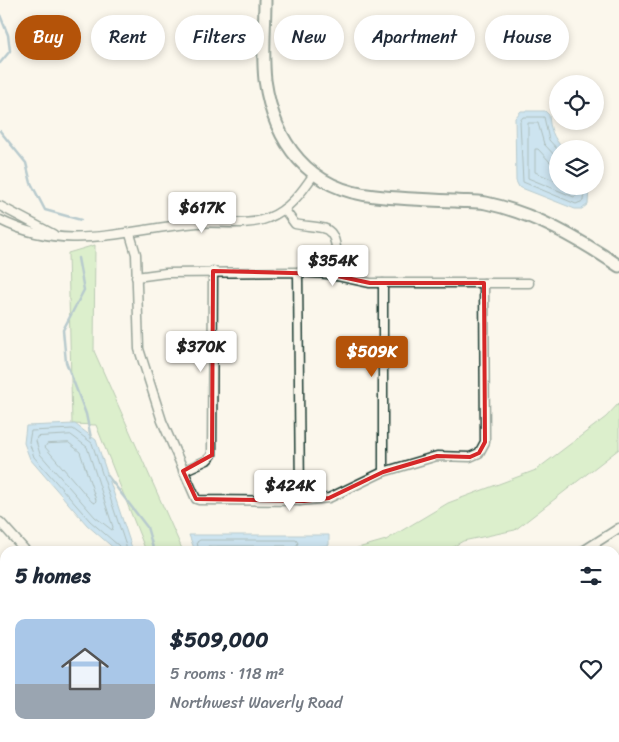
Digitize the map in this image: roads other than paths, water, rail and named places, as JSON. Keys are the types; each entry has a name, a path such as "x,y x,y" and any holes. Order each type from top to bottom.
{"street":[{"path":"265,0 265,78 271,108 279,133 314,174 351,191 373,196 485,203 545,223 591,247 619,266"},
{"path":"0,220 37,234 61,238 98,238 130,234 164,226 255,222 268,218 284,209 295,200 314,174"},
{"path":"0,206 61,238"},
{"path":"284,209 295,224 324,228 333,236 336,247 336,276"},
{"path":"130,234 136,254 139,349 162,421 196,499 199,500 300,501 329,498 383,472 437,456 470,457 479,453 485,442 484,283"},
{"path":"136,278 166,273 212,271 298,272 383,283 529,283"},
{"path":"183,471 207,460 212,455 212,271"},
{"path":"298,272 300,501"},
{"path":"383,283 383,472"},
{"path":"0,522 19,546"},
{"path":"591,546 619,528"}],"water":[{"path":"521,111 545,111 549,115 549,130 552,130 556,140 549,140 549,195 588,195 588,204 582,209 575,209 519,187 516,181 515,118"},
{"path":"75,424 96,440 131,546 111,546 87,525 30,459 24,443 26,426"},
{"path":"189,535 329,535 329,545 321,546 193,546"}],"waterway":[{"path":"0,15 8,35 10,51 0,63"},
{"path":"0,131 26,163 31,183 45,210 81,220"},
{"path":"78,258 84,290 63,330 66,362 86,414 91,438"},
{"path":"107,475 147,527 153,546"}]}
